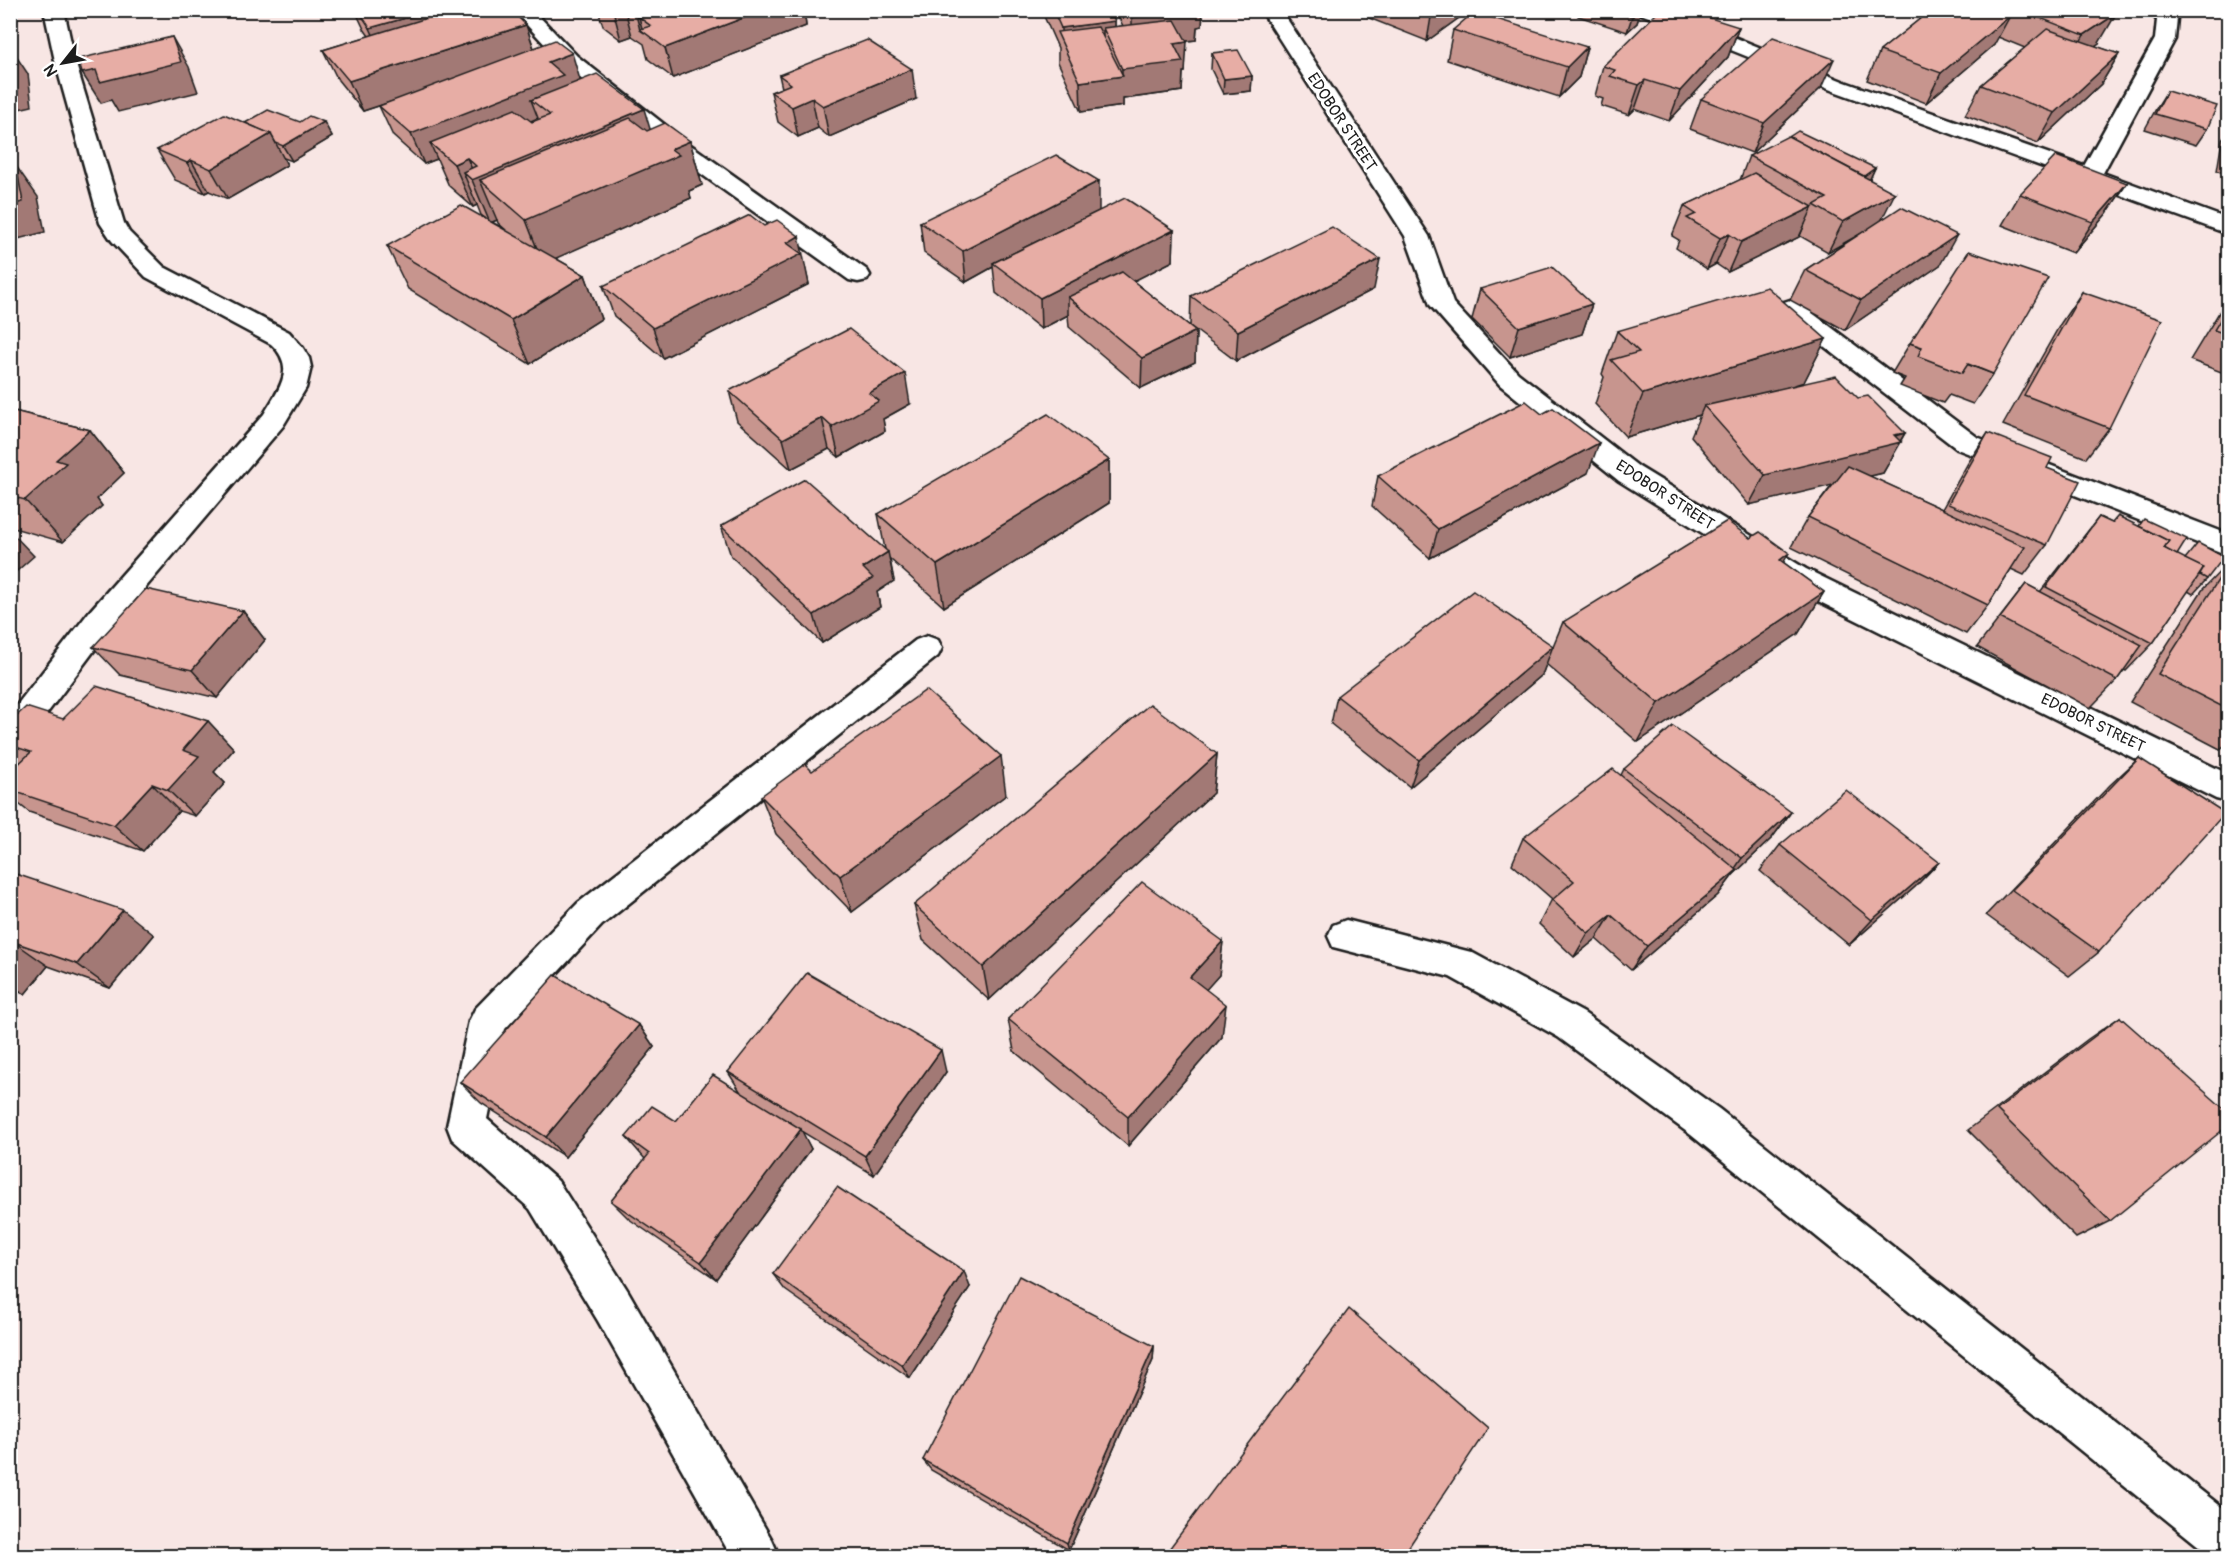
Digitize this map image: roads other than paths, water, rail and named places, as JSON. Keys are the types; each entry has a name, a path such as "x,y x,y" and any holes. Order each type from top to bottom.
{"street":[{"path":"10,739 100,620 274,420 295,384 299,360 293,348 280,338 155,272 120,237 112,223 65,60 54,10"},
{"path":"522,10 570,60 680,148 858,275"},
{"name":"EDOBOR STREET","path":"1271,10 1417,237 1442,305 1509,379 1629,474 1796,577 2229,789"},
{"path":"1648,10 1838,86 2184,209 2229,228"},
{"path":"2090,176 2165,39 2167,18 2157,10"},
{"path":"1790,308 1967,443 2229,545"},
{"path":"756,1557 613,1306 544,1195 466,1126 488,1021 590,914 927,648"},
{"path":"1346,936 1458,963 1571,1026 1705,1122 2229,1541"}]}
